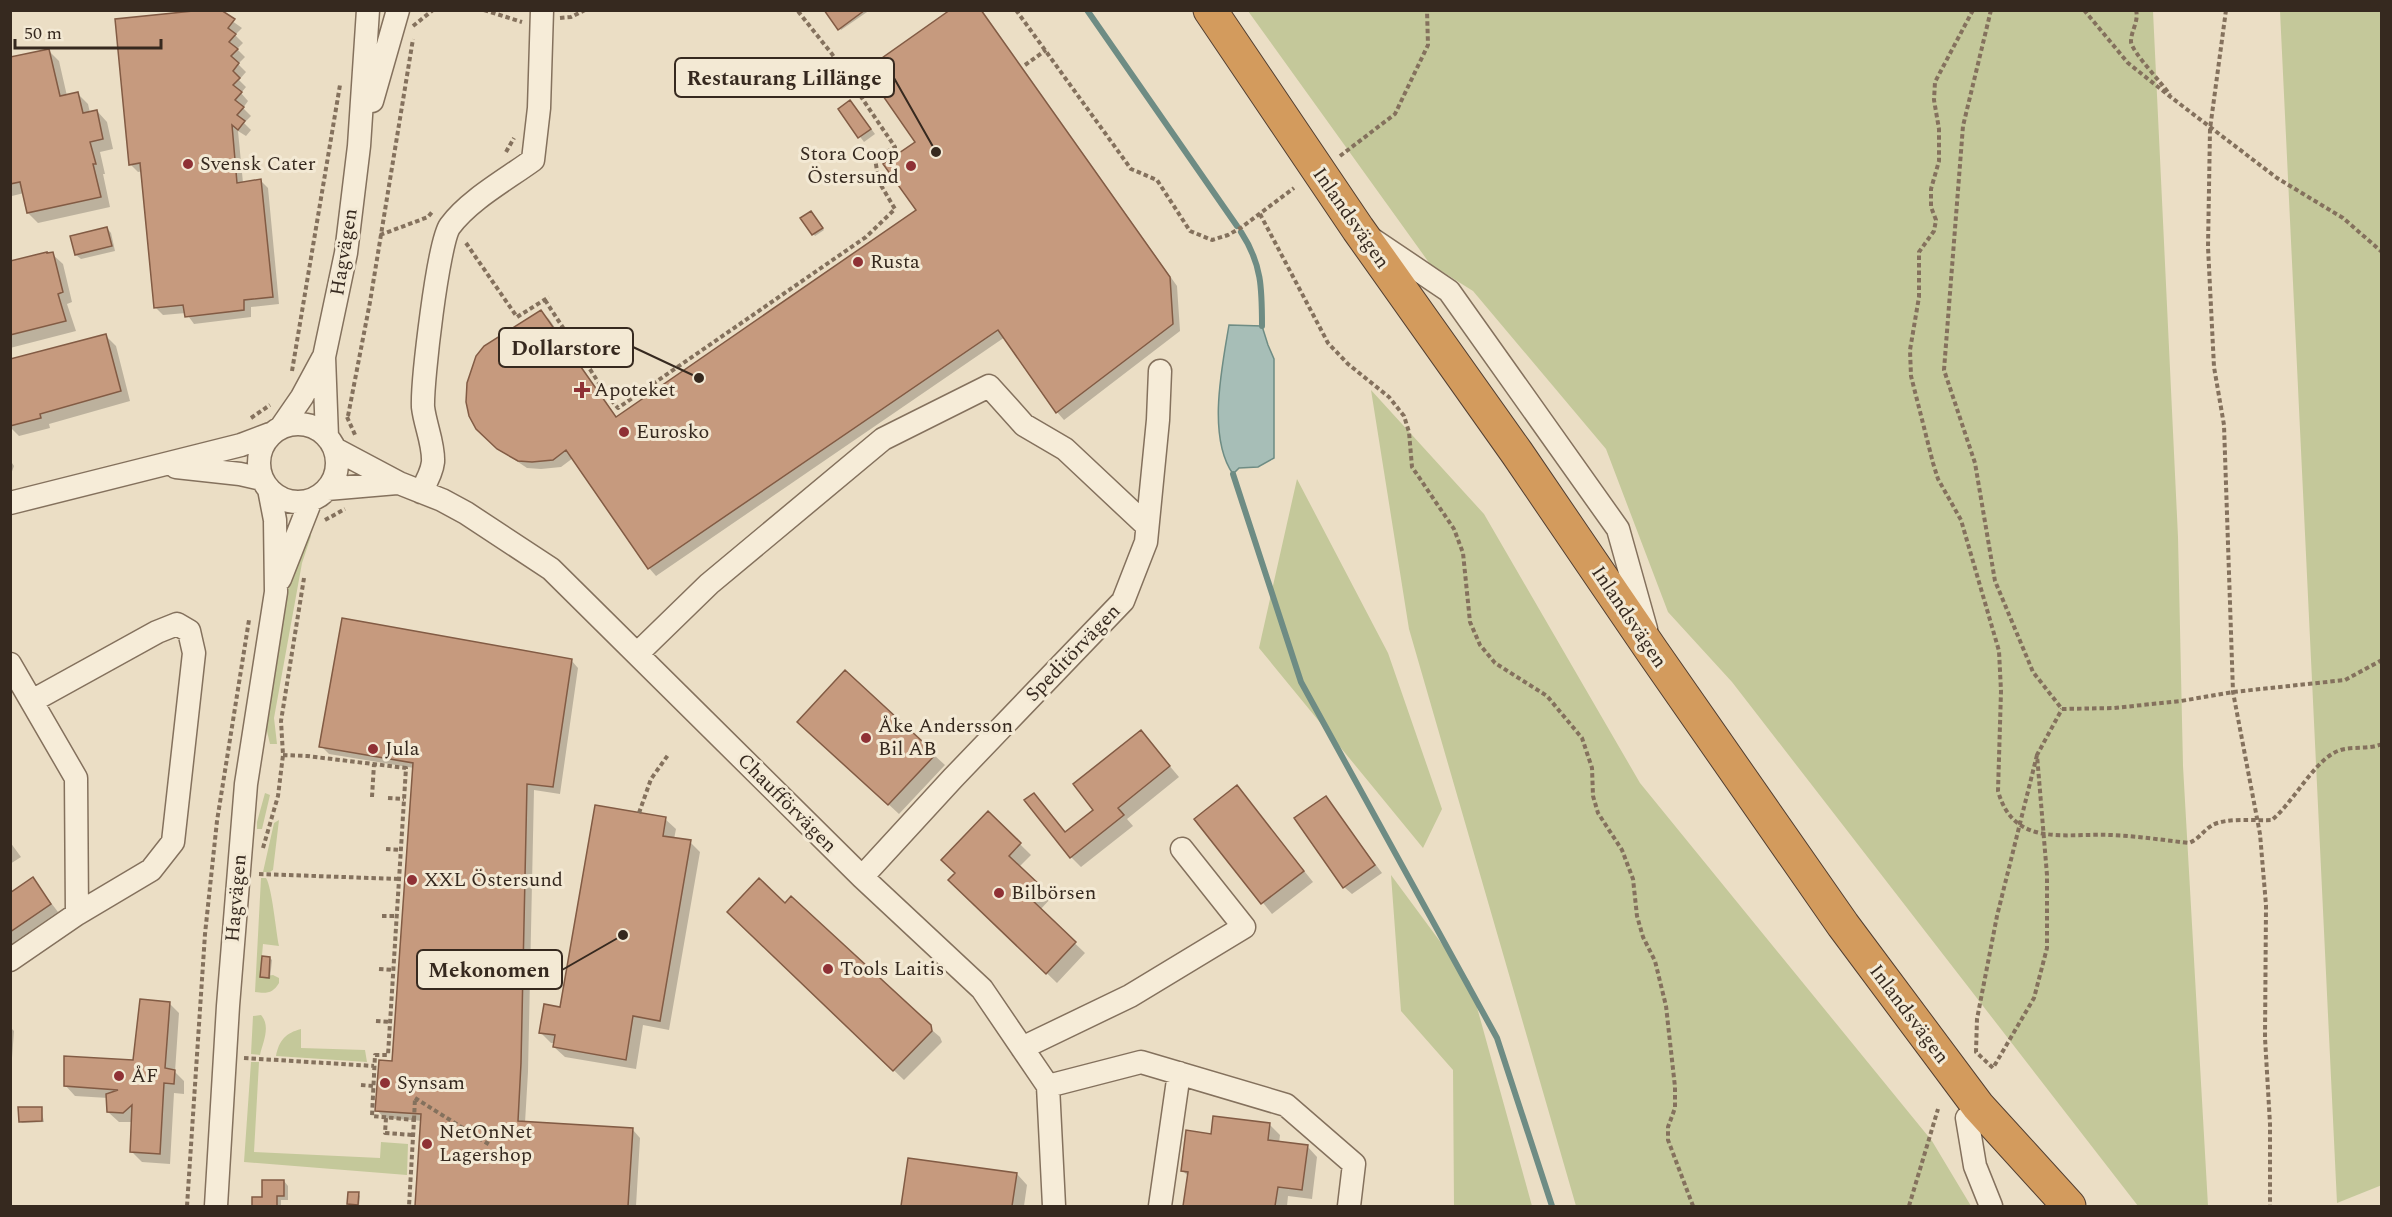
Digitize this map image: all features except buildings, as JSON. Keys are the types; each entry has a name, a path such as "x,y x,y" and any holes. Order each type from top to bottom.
{"highway":[{"name":"Inlandsvägen","path":"1190,10 1651,677 1829,940 1952,1114 2043,1206"},
{"name":"Inlandsvägen","path":"1210,10 1358,229 1517,453 1843,925 1971,1096 2069,1206"}],"street":[{"name":"Hagvägen","path":"331,443 324,357 345,253 359,146 368,10"},
{"name":"Hagvägen","path":"359,146 398,10"},
{"path":"421,492 433,462 423,407 427,352 443,246 448,229 475,201 533,160 539,108 542,10"},
{"name":"Hagvägen","path":"276,430 302,397 324,357"},
{"name":"Speditörvägen","path":"862,877 953,778 1123,601 1146,542 1158,420 1160,371"},
{"path":"637,654 709,584 883,439 988,386 1024,425 1065,449 1147,526"},
{"path":"10,503 241,445 296,423 310,424 323,432 359,475"},
{"path":"265,484 258,458 262,445 276,430"},
{"path":"160,465 240,474 265,484 277,496 291,502 319,494 337,471 337,456 331,443"},
{"name":"Chaufförvägen","path":"319,494 359,475 399,483 482,522 551,569 862,877 982,989 1048,1086"},
{"name":"Hagvägen","path":"216,1206 230,982 246,784 276,592 274,520 265,484"},
{"name":"Hagvägen","path":"276,592 319,494"},
{"path":"10,960 77,914 151,870 173,842 194,653 189,631 177,624 157,632 32,701"},
{"path":"10,664 76,778 77,914"},
{"path":"1022,1048 1130,996 1244,927 1182,849"},
{"path":"1054,1206 1048,1086 1141,1062 1286,1105 1354,1164 1349,1206"},
{"path":"1160,1206 1179,1073"},
{"path":"1952,1114 1991,1206"}],"path":[{"path":"428,217 465,242 517,317 547,298 606,394 618,408 866,237 895,209 879,182 875,159 895,147 832,54 797,10"},
{"path":"1016,10 1131,169 1157,180 1190,231 1212,240 1228,235 1294,188"},
{"path":"1335,160 1395,114 1428,45 1427,10"},
{"path":"1973,10 1935,82 1934,100 1939,129 1939,161 1931,189 1931,207 1936,220 1934,231 1919,252 1919,297 1910,350 1911,376 1933,464 1938,479 1961,520 1999,651 2001,691 1998,791 2002,806 2019,824 2044,836 2112,835 2189,843 2200,838 2210,826 2223,821 2272,820 2284,810 2323,761 2333,753 2346,748 2371,748 2382,744"},
{"path":"1991,10 1963,126 1944,370 1975,463 1995,581 2033,672 2062,708"},
{"path":"2084,10 2128,63 2210,129 2277,178 2343,218 2382,252"},
{"path":"2136,10 2137,21 2132,32 2134,52 2160,79 2172,98"},
{"path":"2226,10 2210,129 2208,247 2214,367 2224,425 2233,692 2260,834 2266,905 2265,1038 2270,1124 2270,1206"},
{"path":"522,22 522,32"},
{"path":"348,418 370,302 415,26"},
{"path":"1025,65 1046,50"},
{"path":"506,153 514,137 515,128"},
{"path":"380,235 428,217 435,209"},
{"path":"1260,214 1328,343 1348,364 1389,397 1404,416 1409,432 1412,467 1454,529 1463,553 1470,622 1480,645 1496,663 1547,696 1582,738 1592,768 1593,796 1598,813 1622,850 1633,879 1637,916 1643,937 1655,961 1666,1006 1675,1086 1675,1108 1668,1127 1668,1140 1693,1206"},
{"path":"317,525 355,504 362,450 348,418 326,401"},
{"path":"262,852 278,796 283,755 281,721 304,577"},
{"path":"2062,708 2181,701 2233,692 2345,680 2382,660"},
{"path":"2037,755 2047,875 2047,948 2034,998 1993,1068 1976,1052 1977,1019 1997,916 2037,755 2062,708"},
{"path":"283,755 406,768 387,1055 375,1055 372,1116 414,1120"},
{"path":"639,813 651,779 668,755"},
{"path":"372,797 374,764"},
{"path":"388,798 404,799"},
{"path":"386,849 401,850"},
{"path":"259,863 255,877 399,879"},
{"path":"382,916 396,916"},
{"path":"380,969 393,969"},
{"path":"376,1021 390,1022"},
{"path":"243,1069 244,1047"},
{"path":"244,1058 374,1066"},
{"path":"361,1085 373,1086"},
{"path":"409,1206 415,1098 490,1145"},
{"path":"1909,1206 1952,1114"},
{"path":"386,1118 385,1133 414,1135"}],"green space":[{"path":"1248,11 2153,11 2178,537 2183,766 2208,1206 2138,1206 1732,682 1668,612 1606,449 1473,291 1430,264"},
{"path":"2280,11 2382,11 2382,1185 2337,1203"},
{"path":"1371,390 1484,514 1640,783 1932,1141 1971,1206 1576,1206 1409,629"},
{"path":"1297,479 1388,653 1442,809 1423,848 1259,648"},
{"path":"307,530 311,536 302,563 274,718 277,744 270,744 266,727 289,583"},
{"path":"265,793 270,795 262,829 257,829 257,822"},
{"path":"279,820 273,870 263,872 274,823"},
{"path":"1391,875 1470,982 1532,1206 1454,1206 1453,1070 1401,1011"},
{"path":"261,878 266,878 268,883 279,946 263,944 260,977 273,975 279,978 279,983 272,991 263,993 255,992"},
{"path":"261,1015 266,1029 264,1040 260,1055 251,1054 253,1016"},
{"path":"301,1029 301,1048 365,1050 367,1062 276,1056 284,1038"},
{"path":"251,1062 259,1062 254,1152 380,1158 381,1142 408,1144 407,1175 244,1162"}],"water":[{"path":"1229,325 1262,326 1274,359 1274,458 1258,467 1239,468 1233,474 1225,459 1218,422 1220,381"}],"waterway":[{"path":"1087,10 1237,226"},
{"path":"1241,232 1257,266 1262,300 1262,326"},
{"path":"1233,474 1301,682 1497,1038 1552,1206"}],"place":[{"name":"Restaurang Lillänge","path":"936,152"},
{"name":"Svensk Cater","path":"188,164"},
{"name":"Stora Coop Östersund","path":"911,166"},
{"name":"Rusta","path":"858,262"},
{"name":"Dollarstore","path":"699,378"},
{"name":"Apoteket","path":"582,390"},
{"name":"Eurosko","path":"624,432"},
{"name":"Åke Andersson Bil AB","path":"866,738"},
{"name":"Jula","path":"373,749"},
{"name":"XXL Östersund","path":"412,880"},
{"name":"Bilbörsen","path":"999,893"},
{"name":"Mekonomen","path":"623,935"},
{"name":"Tools Laitis","path":"828,969"},
{"name":"ÅF","path":"119,1076"},
{"name":"Synsam","path":"385,1083"},
{"name":"NetOnNet Lagershop","path":"427,1144"}]}
